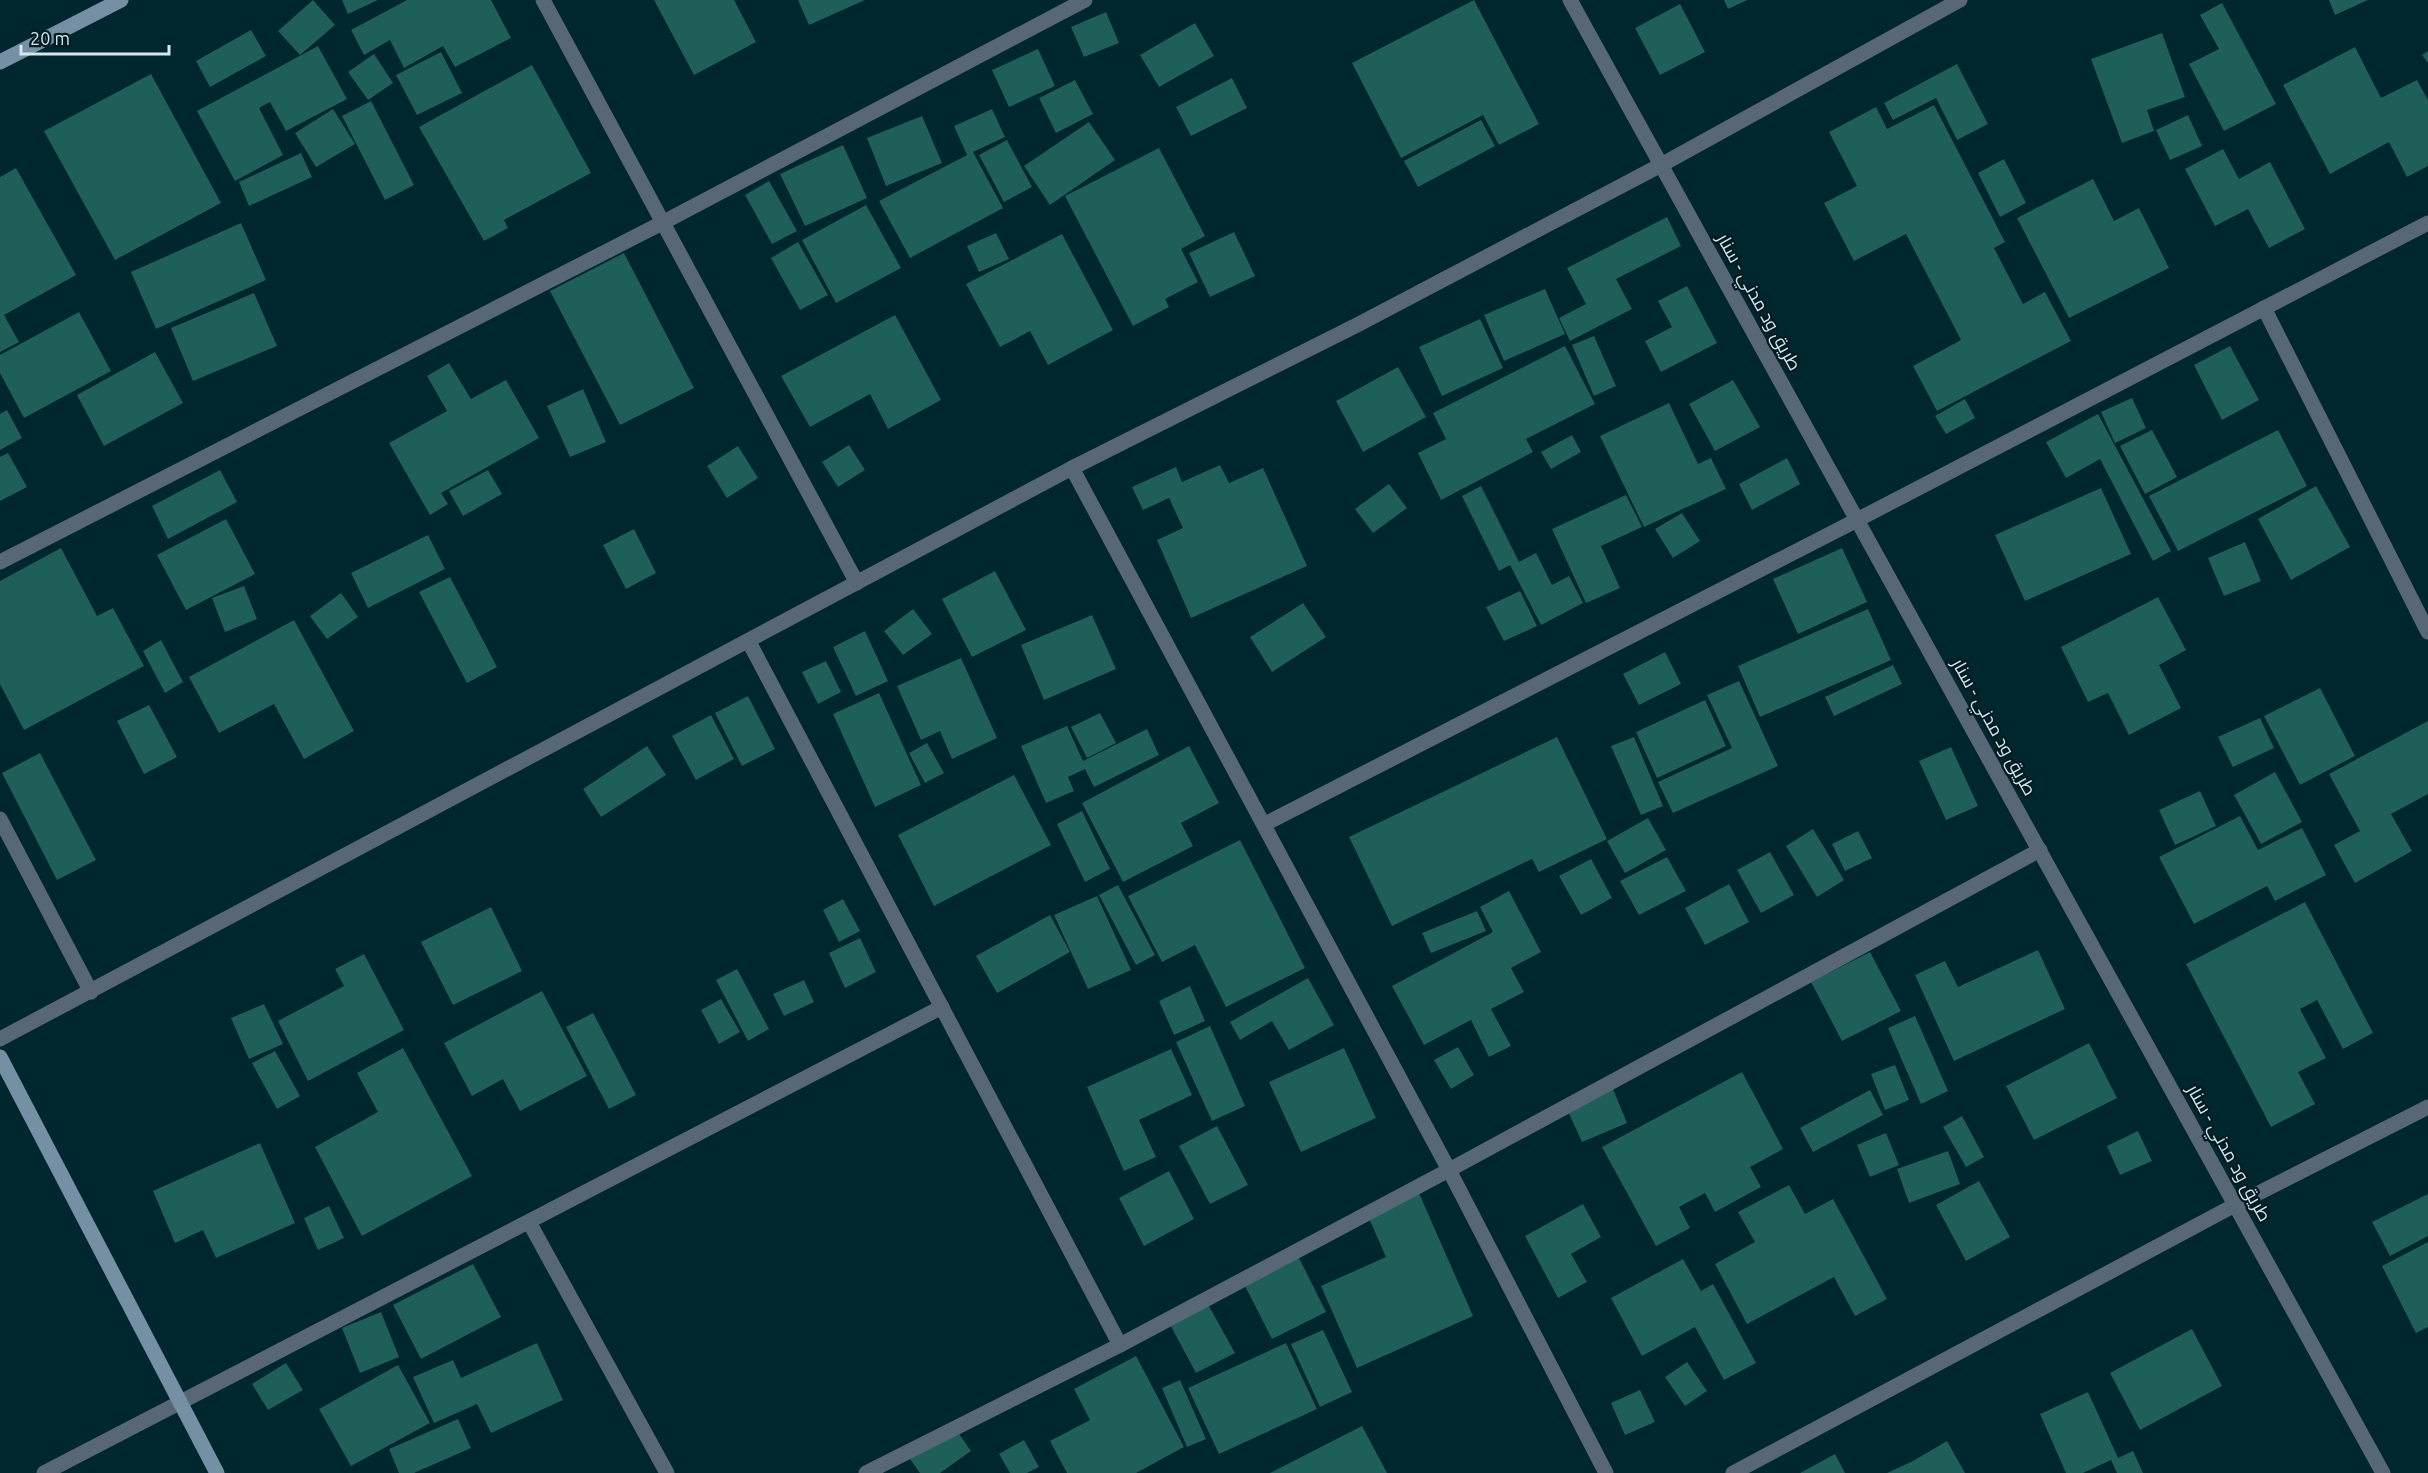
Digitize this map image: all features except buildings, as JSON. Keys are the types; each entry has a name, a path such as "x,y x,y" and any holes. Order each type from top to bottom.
{"street":[{"path":"0,62 121,0"},
{"path":"543,0 857,582"},
{"path":"0,562 662,223 1085,0"},
{"name":"طريق ود مدني - سنار","path":"1570,0 2383,1473"},
{"path":"0,1039 1072,468 1359,324 1661,165 1960,0"},
{"path":"1265,824 2428,223"},
{"path":"2264,308 2428,632"},
{"path":"1072,468 1449,1170 1606,1473"},
{"path":"749,642 1120,1346"},
{"path":"0,819 91,992"},
{"path":"866,1473 1120,1346 2040,850"},
{"path":"44,1473 942,1007"},
{"path":"0,1057 217,1473"},
{"path":"1733,1473 2235,1205 2428,1107"},
{"path":"530,1222 668,1473"}]}
